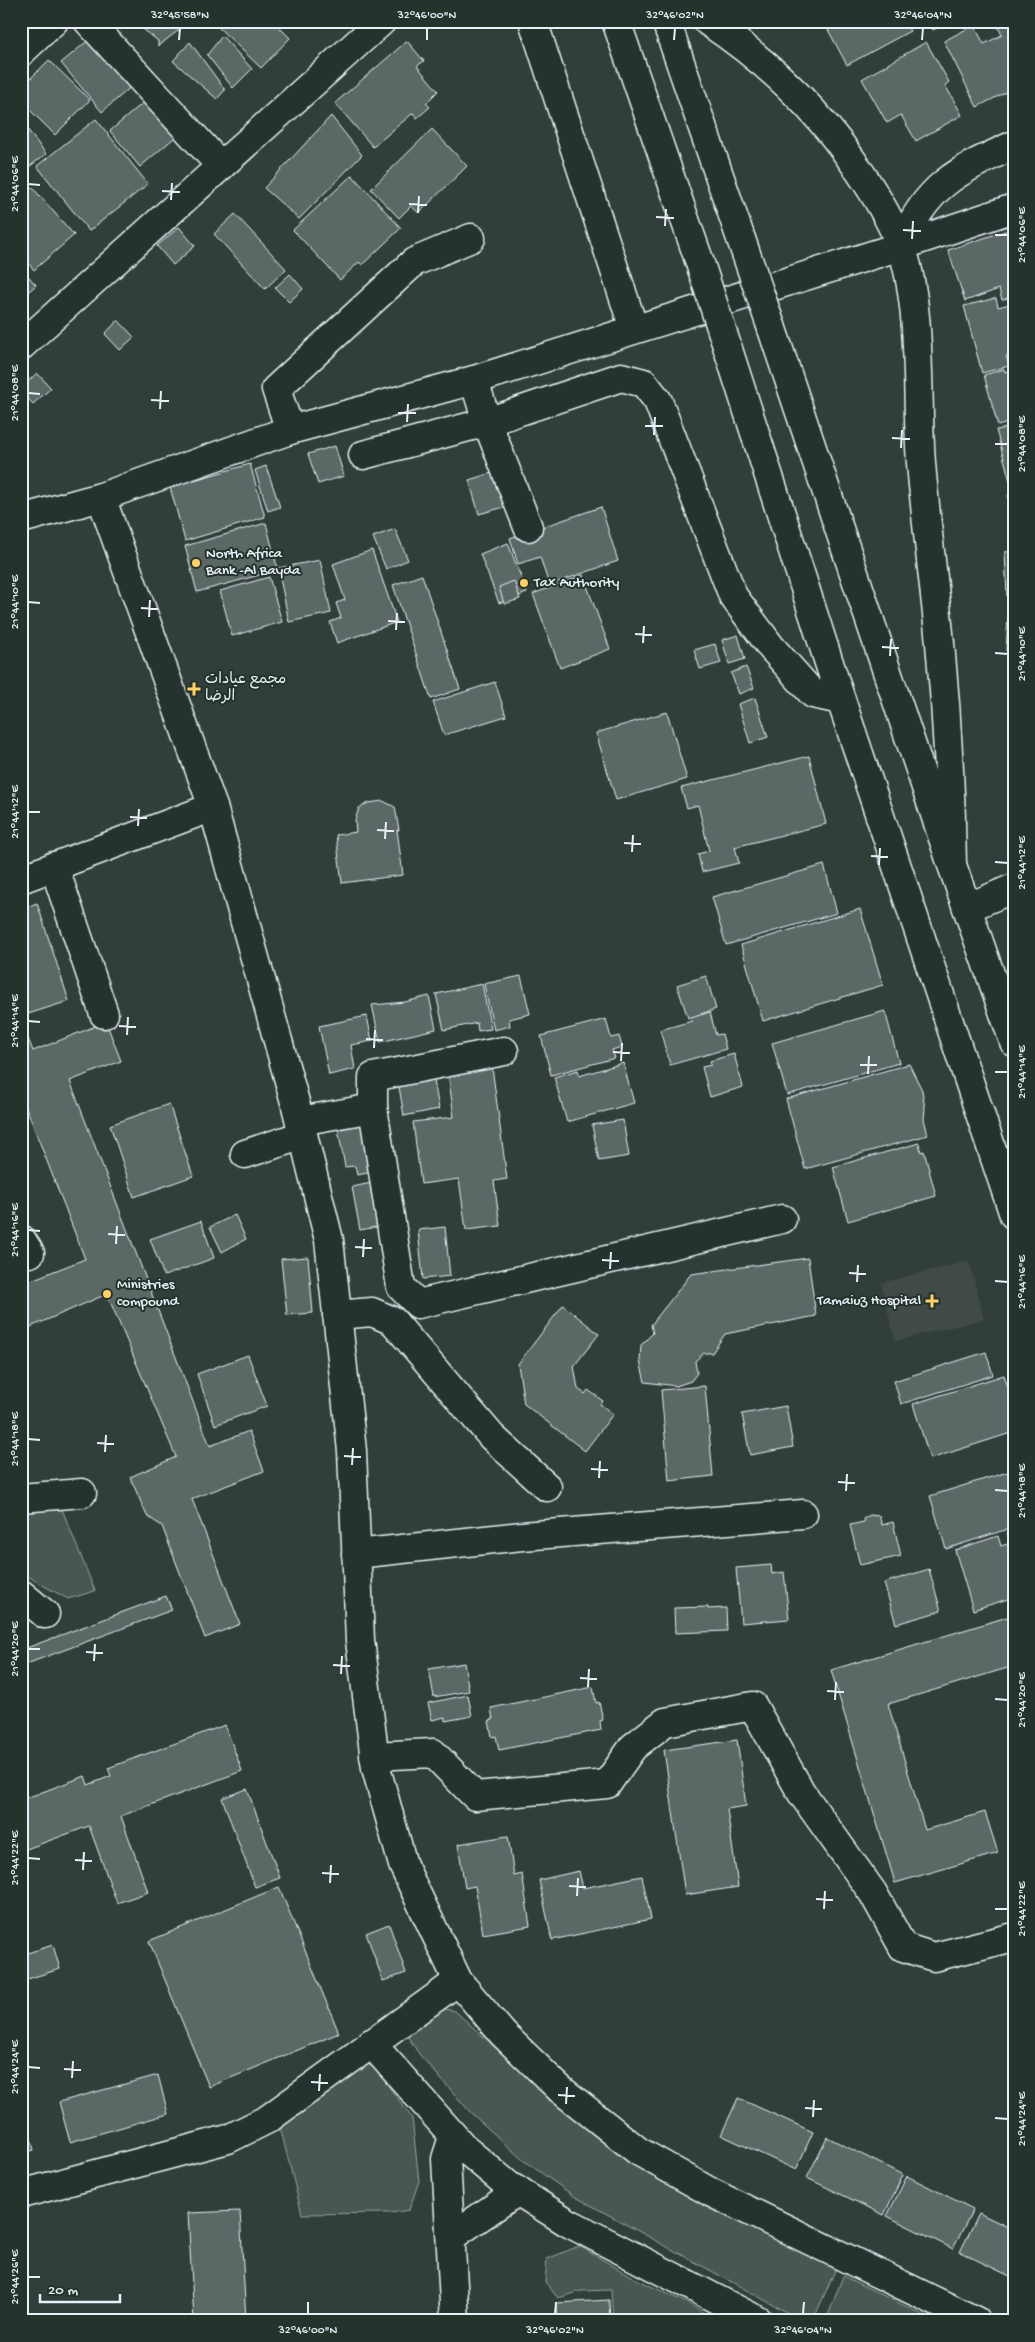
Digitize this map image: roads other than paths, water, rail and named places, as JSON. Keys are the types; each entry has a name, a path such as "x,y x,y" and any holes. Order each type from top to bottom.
{"main road":[{"path":"21,52 54,21"},
{"path":"88,21 221,166"},
{"path":"21,346 382,21"},
{"path":"533,21 634,329"},
{"path":"616,21 698,257 841,700 1014,1215"},
{"path":"666,21 742,239 952,865 1014,1042"},
{"path":"707,21 739,43 780,76 817,113 878,199 901,246 913,310 923,489 946,713 951,784 952,865"},
{"path":"901,246 914,216 935,190 962,170 1014,146"},
{"path":"21,519 101,497 290,430 474,380 901,246 1014,208"},
{"path":"290,430 276,389 414,262 471,238"},
{"path":"363,455 487,422 621,377 644,383 658,402 732,596 771,647 813,694 841,700"},
{"path":"474,380 487,422 528,526"},
{"path":"101,497 213,807 301,1128 329,1240 352,1452 360,1640 374,1756 402,1865 458,1981 502,2034 560,2089 638,2151 712,2193 976,2321"},
{"path":"21,878 213,807"},
{"path":"54,866 104,1014"},
{"path":"967,908 1014,888"},
{"path":"504,1052 373,1077 373,1108 401,1287 418,1304 782,1219"},
{"path":"246,1154 301,1128 373,1108"},
{"path":"337,1315 372,1312 393,1321 492,1437 547,1487"},
{"path":"21,1498 82,1493"},
{"path":"356,1554 522,1536 803,1514"},
{"path":"21,1594 45,1614"},
{"path":"374,1756 433,1753 475,1796 608,1784 634,1747 665,1722 753,1706 801,1792 873,1894 903,1947 934,1957 1014,1937"},
{"path":"21,2194 228,2139 250,2129 458,1981"},
{"path":"371,2043 453,2137 466,2150 518,2191 567,2222 760,2321"},
{"path":"453,2137 446,2159 456,2321"},
{"path":"451,2237 518,2191"}],"place":[{"name":"North Africa Bank -Al Bayda","path":"196,563"},
{"name":"Tax Authority","path":"524,583"},
{"name":"مجمع عيادات الرضا","path":"194,689"},
{"name":"Ministries compound","path":"107,1294"},
{"name":"Tamaiuz Hospital","path":"932,1301"}]}
